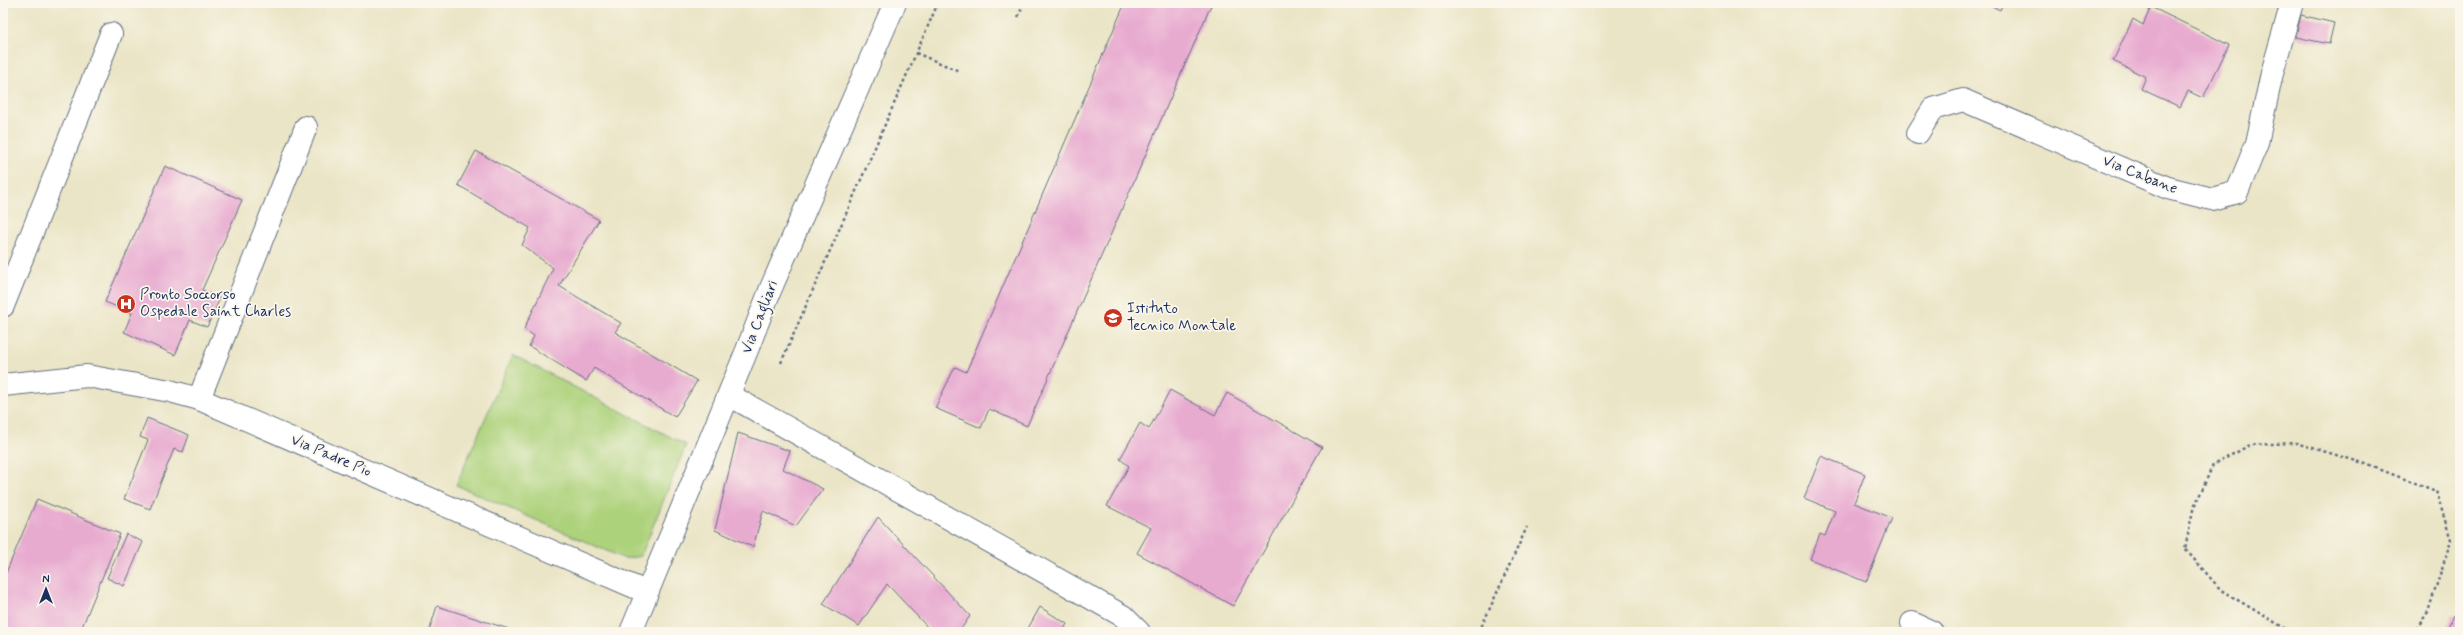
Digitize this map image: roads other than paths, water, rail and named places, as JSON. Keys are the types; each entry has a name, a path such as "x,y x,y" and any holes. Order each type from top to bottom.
{"street":[{"name":"Via Cagliari","path":"631,632 771,288 895,3"},
{"name":"Via Cabane","path":"1918,133 1933,109 1963,100 2168,188 2212,199 2237,192 2257,143 2272,73 2292,3"},
{"path":"3,306 111,34"},
{"path":"199,399 306,127"},
{"name":"Via Padre Pio","path":"3,385 87,376 170,391 199,399 646,592"},
{"path":"728,395 1116,612 1139,632"},
{"path":"1912,623 1932,632"}],"place":[{"name":"Pronto Soccorso Ospedale Saint Charles","path":"126,304"},
{"name":"Istituto Tecnico Montale","path":"1113,318"}]}
